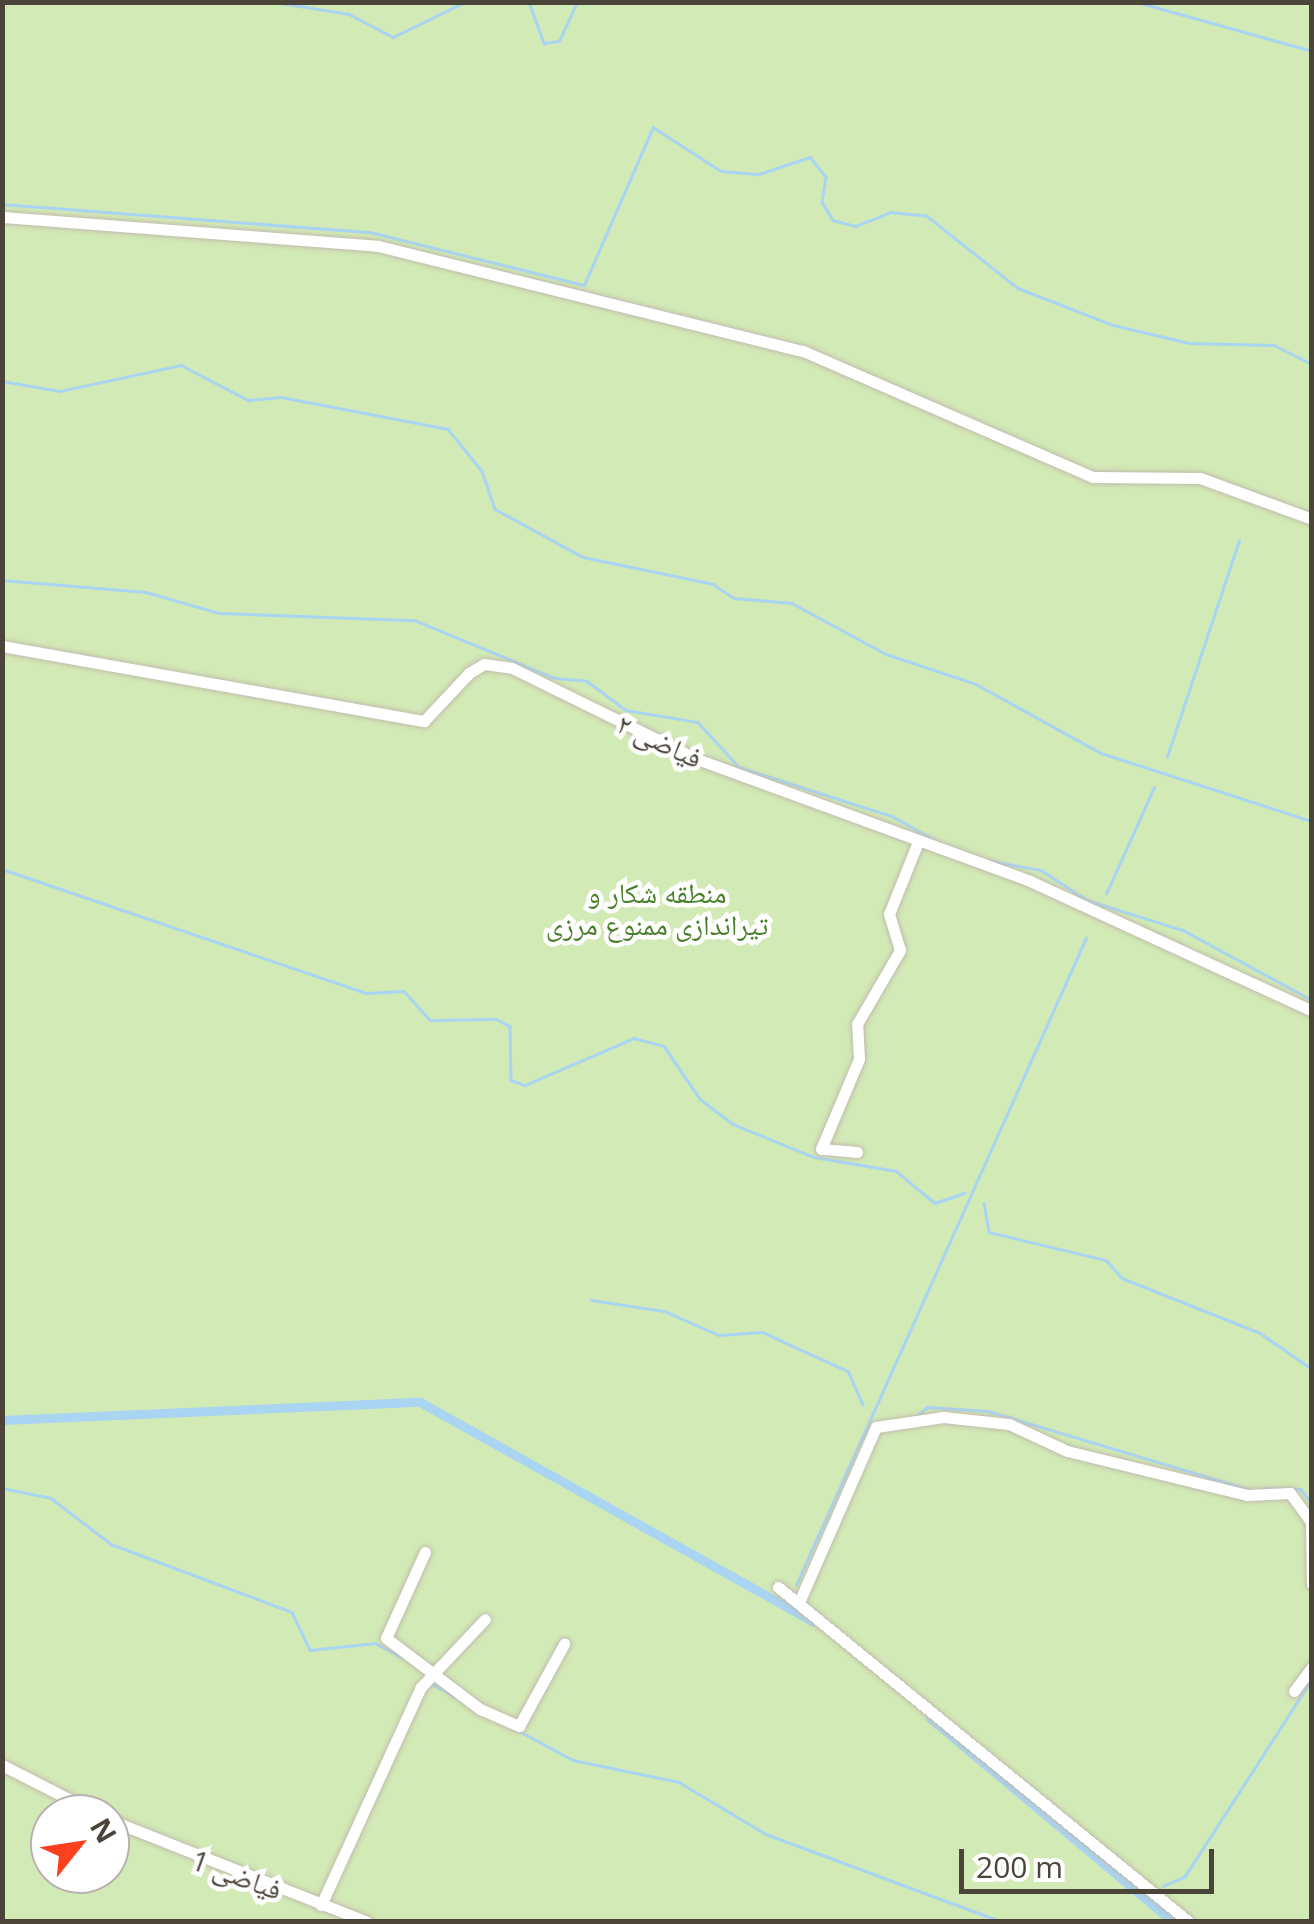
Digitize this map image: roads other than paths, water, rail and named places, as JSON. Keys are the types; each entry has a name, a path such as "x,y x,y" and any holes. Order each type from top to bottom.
{"street":[{"path":"2,217 378,246 803,350 1094,477 1200,478 1312,519"},
{"name":"فیاضی ۲","path":"2,646 424,721 484,664 512,668 697,759 1157,934 1312,1011"},
{"path":"858,1152 821,1149 859,1060 857,1024 900,950 890,914 918,842"},
{"path":"800,1600 876,1427 942,1417 1009,1424 1067,1451 1246,1495 1290,1493 1312,1522 1312,1584"},
{"path":"425,1552 386,1638 430,1680 519,1726 564,1644"},
{"path":"778,1588 800,1600 1189,1922"},
{"path":"322,1905 430,1680 485,1619"},
{"path":"1294,1691 1312,1667"},
{"path":"2,1765 59,1794"},
{"name":"فیاضی 1","path":"130,1828 367,1922"}],"waterway":[{"path":"274,2 349,14 393,37 465,2"},
{"path":"529,2 544,43 559,41 577,2"},
{"path":"1137,2 1312,51"},
{"path":"2,204 370,232 584,285 653,127 721,171 759,174 810,157 826,177 822,202 833,220 856,226 891,212 927,216 1018,288 1113,325 1189,343 1274,345 1312,364"},
{"path":"2,381 60,391 181,365 248,400 281,397 448,429 482,471 495,509 583,557 713,584 734,598 792,603 886,654 976,684 1101,753 1312,821"},
{"path":"1167,757 1239,541"},
{"path":"2,580 146,592 219,613 414,620 555,678 587,681 626,710 698,722 739,767 892,816 942,844"},
{"path":"1106,894 1154,787"},
{"path":"991,861 1041,870 1087,900 1183,930 1312,1000"},
{"path":"2,869 367,993 404,991 430,1020 496,1019 510,1026 511,1080 525,1085 634,1038 664,1046 700,1099 733,1124 814,1157 896,1171 935,1203 964,1193"},
{"path":"796,1585 1086,938"},
{"path":"984,1203 989,1232 1106,1260 1122,1278 1260,1333 1312,1369"},
{"path":"591,1300 664,1311 719,1335 762,1332 848,1371 863,1405"},
{"path":"2,1420 420,1402 814,1622"},
{"path":"917,1416 927,1407 988,1411 1251,1490"},
{"path":"2,1488 51,1498 111,1544 292,1612 310,1650 375,1643 403,1658"},
{"path":"1264,1488 1301,1489 1312,1504"},
{"path":"1163,1886 1185,1876 1312,1679"},
{"path":"430,1683 573,1760 679,1782 766,1834 1002,1922"},
{"path":"930,1718 1173,1922"}],"park label":[{"name":"منطقه شکار و تیراندازی ممنوع مرزی","path":"657,908"}]}
